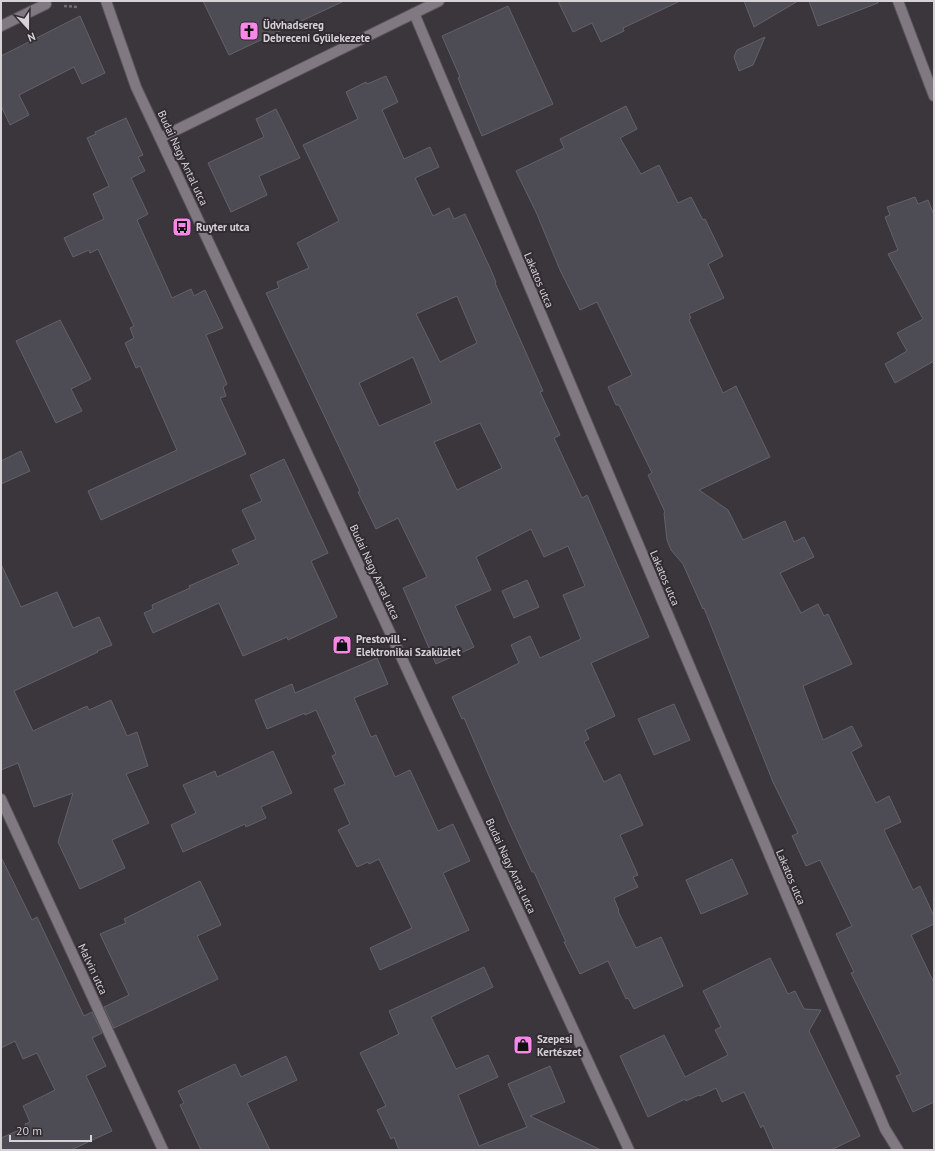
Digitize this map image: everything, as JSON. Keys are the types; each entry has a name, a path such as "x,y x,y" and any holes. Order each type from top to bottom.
{"street":[{"name":"Budai Nagy Antal utca","path":"106,1 136,87 629,1150"},
{"path":"160,138 439,1"},
{"path":"898,1 934,96"},
{"path":"1,26 46,4"},
{"name":"Lakatos utca","path":"414,14 885,1129 898,1150"},
{"name":"Malvin utca","path":"1,799 163,1150"}],"building":[{"name":"Üdvhadsereg Debreceni Gyülekezete","path":"203,1 344,1 229,55"},
{"path":"558,1 680,1 623,28 624,31 601,42 592,23 573,32"},
{"path":"744,1 798,1 754,27"},
{"path":"809,1 878,1 878,3 818,26"},
{"path":"508,6 553,104 482,136 458,78 460,77 442,36"},
{"path":"80,16 105,73 82,84 74,67 19,95 29,115 10,125 1,106 1,56"},
{"path":"765,37 753,65 739,71 734,57 737,50"},
{"path":"386,76 398,102 382,110 404,159 430,147 439,167 415,178 433,216 449,208 454,219 465,214 543,391 540,392 560,435 554,438 582,498 587,495 649,637 591,663 615,716 585,730 589,739 584,742 604,782 620,774 643,825 620,835 638,875 633,877 638,887 614,898 618,911 636,948 661,937 683,986 634,1009 628,998 626,999 608,961 580,974 564,942 566,942 534,872 532,872 509,822 464,718 462,719 452,697 519,663 511,645 530,636 540,658 581,639 563,595 585,586 568,546 544,557 531,529 476,557 491,590 455,606 474,647 436,664 403,588 427,577 398,518 376,529 358,492 360,491 266,293 279,288 277,282 309,268 297,243 339,221 303,145 358,119 346,92 366,82 367,84","holes":["457,296 477,343 440,362 416,314","413,357 432,403 379,426 359,383","480,423 502,468 457,490 434,442"]},
{"path":"626,106 637,129 620,138 641,174 659,165 678,203 691,197 703,220 705,219 723,256 708,264 724,298 689,314 691,318 689,320 723,393 736,386 770,457 699,490 728,510 743,540 785,521 794,542 804,537 814,557 780,573 801,613 818,604 824,616 828,614 852,664 803,686 823,740 852,726 862,746 851,752 876,803 889,796 901,822 884,830 913,890 920,886 934,916 934,924 911,935 934,983 934,1102 913,1112 896,1076 901,1074 851,973 854,972 836,934 852,926 820,860 806,866 792,836 798,833 773,782 704,608 703,609 683,564 671,550 667,540 665,512 648,475 652,473 619,405 616,405 608,387 632,375 597,302 580,310 560,270 536,212 516,171 564,148 560,139"},
{"path":"276,109 300,158 259,176 267,195 231,212 208,163 264,137 256,119"},
{"path":"126,118 143,155 138,157 145,171 131,178 148,214 137,220 172,298 191,289 194,296 205,290 223,328 206,335 227,384 223,387 226,396 220,398 246,454 101,520 88,491 177,450 140,366 136,368 125,343 134,338 130,328 134,326 98,249 90,253 89,250 73,257 64,238 104,219 93,194 109,186 87,138 96,134 95,132"},
{"path":"915,197 918,204 928,200 934,215 934,361 895,383 885,364 907,351 897,333 923,319 888,254 898,250 885,217 890,215 887,207"},
{"path":"60,320 91,379 71,389 82,411 56,423 16,341"},
{"path":"21,451 30,471 1,484 1,461"},
{"path":"284,459 328,553 311,561 337,617 288,640 287,637 243,656 219,603 153,633 144,613 153,609 152,605 190,588 189,586 239,564 232,550 256,539 242,510 262,501 250,475"},
{"path":"1,564 21,607 57,592 73,628 99,617 112,645 14,691 33,731 87,706 89,710 111,700 127,736 137,732 148,766 126,774 149,823 112,840 125,868 80,889 58,842 73,793 34,807 18,763 1,770"},
{"path":"527,580 539,607 514,618 502,591"},
{"path":"377,658 388,684 354,698 371,737 376,735 395,777 410,770 438,831 453,824 470,861 443,873 469,930 380,970 370,948 412,928 379,859 369,864 368,862 357,867 338,830 350,824 334,789 345,784 332,756 336,754 316,710 267,729 255,700 292,684 295,693"},
{"path":"674,704 690,740 654,755 638,719"},
{"path":"273,751 292,793 261,807 266,818 246,827 245,824 183,852 171,825 196,813 183,785 215,771 217,777"},
{"path":"1,857 32,920 37,917 84,1016 92,1012 102,1033 92,1038 106,1066 86,1076 112,1131 71,1150 1,1150 1,1138 26,1127 25,1124 30,1122 23,1106 55,1090 37,1053 23,1059 15,1041 1,1048"},
{"path":"732,859 748,894 701,914 686,880"},
{"path":"200,881 221,925 197,936 218,979 114,1028 104,1007 129,995 100,934 126,923 124,919"},
{"path":"770,958 788,994 795,991 804,1009 821,1010 809,1031 860,1136 831,1150 774,1150 763,1125 761,1128 744,1092 722,1102 716,1088 686,1101 685,1099 648,1117 620,1056 664,1035 685,1077 728,1055 715,1030 721,1027 703,991"},
{"path":"484,967 493,987 431,1017 456,1069 488,1055 498,1077 458,1095 479,1146 527,1127 508,1084 550,1066 565,1102 530,1116 601,1150 399,1150 394,1137 391,1139 377,1110 386,1106 360,1053 399,1034 389,1011"},
{"path":"286,1056 297,1080 247,1103 270,1150 201,1150 180,1105 184,1103 178,1091 235,1064 241,1077"}],"place":[{"name":"Üdvhadsereg Debreceni Gyülekezete","path":"249,31"},
{"name":"Ruyter utca","path":"182,227"},
{"name":"Prestovill - Elektronikai Szaküzlet","path":"342,645"},
{"name":"Szepesi Kertészet","path":"523,1045"}]}
